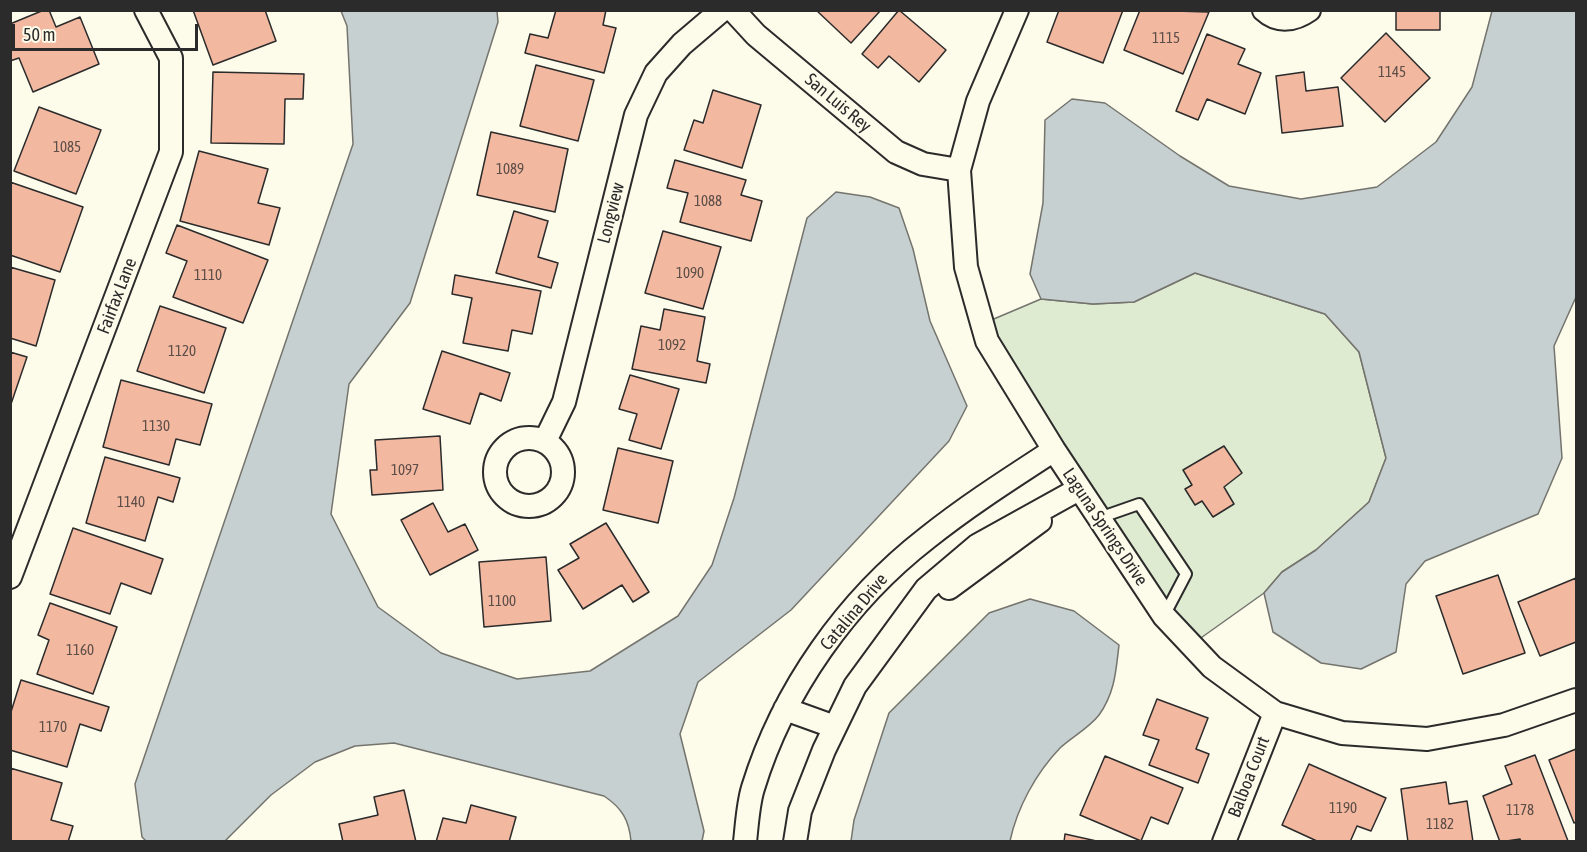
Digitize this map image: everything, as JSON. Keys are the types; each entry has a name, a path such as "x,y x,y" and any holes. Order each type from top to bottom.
{"street":[{"name":"Fairfax Lane","path":"10,577 171,152 171,58 146,10"},
{"name":"Longview","path":"545,441 564,402 636,115 656,73 682,44 722,10"},
{"name":"San Luis Rey","path":"733,10 756,35 896,152 923,164 959,170"},
{"name":"Laguna Springs Drive","path":"1017,10 978,101 959,170 966,267 987,340 1079,489 1164,616 1212,667 1275,713 1341,733 1427,739 1504,725 1576,700"},
{"path":"1264,10 1277,18 1289,20 1309,10"},
{"name":"Catalina Drive","path":"745,842 752,789 784,709 801,678 850,612 895,565 957,515 1054,450"},
{"path":"795,842 800,811 855,686 926,589 978,545 1079,489"},
{"path":"902,624 978,566 1010,546 1079,489"},
{"path":"957,515 978,545"},
{"path":"784,709 835,727"},
{"name":"Balboa Court","path":"1224,842 1275,713"}],"lane":[{"path":"1099,518 1139,504 1186,574 1164,616"}],"green space":[{"path":"1195,273 1325,314 1359,352 1386,458 1369,502 1316,550 1282,572 1264,593 1191,645 982,324 1041,299 1093,304 1134,302"}],"shaded area":[{"path":"341,11 497,11 498,22 410,303 349,384 331,514 378,607 441,653 517,679 590,671 678,616 712,565 734,498 807,218 836,192 870,197 899,208 913,249 930,321 967,406 949,441 791,610 698,682 680,734 704,831 702,841 631,841 624,815 604,796 394,743 355,746 315,762 271,795 225,841 146,841 142,837 135,784 353,144 347,26"},
{"path":"1492,11 1576,11 1576,297 1554,346 1562,458 1538,514 1425,561 1406,584 1396,652 1361,669 1321,663 1273,632 1264,593 1282,572 1316,550 1369,502 1386,458 1359,352 1325,314 1195,273 1134,302 1093,304 1041,299 1030,274 1043,203 1045,120 1072,99 1105,103 1180,156 1229,186 1301,199 1377,187 1436,142 1472,87"},
{"path":"1030,599 1074,611 1119,645 1114,681 1104,707 1095,720 1060,748 1043,768 1017,816 1010,841 851,841 854,820 889,713 989,613"}],"building":[{"path":"49,10 56,27 80,17 99,64 33,92 19,58 10,61 10,24"},
{"path":"193,10 265,10 276,41 213,65"},
{"path":"556,10 606,10 603,25 616,28 604,73 525,53 530,34 548,38"},
{"path":"816,10 881,10 851,43"},
{"path":"899,10 946,50 919,82 889,56 878,68 862,54"},
{"path":"1059,10 1123,10 1103,63 1047,42"},
{"path":"1140,10 1209,12 1183,74 1124,50"},
{"path":"1396,10 1440,10 1440,30 1396,30"},
{"path":"1386,33 1430,78 1385,122 1341,78"},
{"path":"1207,34 1245,49 1238,64 1261,73 1245,114 1207,99 1198,120 1176,111"},
{"path":"536,65 594,80 578,141 520,126"},
{"path":"213,72 304,74 303,99 285,99 284,144 211,143"},
{"path":"1304,72 1306,91 1338,87 1343,126 1282,133 1276,76"},
{"path":"713,90 761,105 742,168 684,150 694,120 703,123"},
{"path":"39,107 101,130 76,194 14,171"},
{"path":"491,132 568,149 555,212 477,195"},
{"path":"199,151 268,169 258,203 280,208 269,245 180,221"},
{"path":"675,160 746,180 741,195 762,201 751,241 680,222 688,193 667,188"},
{"path":"10,182 83,207 60,272 10,255"},
{"path":"514,211 548,221 538,257 558,263 551,288 496,273"},
{"path":"177,225 268,260 243,323 173,297 187,261 166,253"},
{"path":"663,231 721,247 703,309 645,293"},
{"path":"10,267 55,280 36,346 10,338"},
{"path":"455,275 541,291 532,334 512,330 508,351 463,343 472,298 452,294"},
{"path":"160,306 226,328 204,393 137,371"},
{"path":"664,309 705,317 697,361 710,364 706,383 632,369 641,326 660,330"},
{"path":"442,351 510,373 501,401 480,393 470,424 423,409"},
{"path":"10,352 27,357 10,407"},
{"path":"630,375 679,389 661,449 629,440 637,414 619,409"},
{"path":"121,380 212,404 200,445 176,439 169,465 103,447"},
{"path":"440,436 443,490 372,495 370,470 377,470 375,440"},
{"path":"1224,446 1242,473 1224,487 1234,504 1213,517 1202,501 1195,505 1185,489 1192,485 1183,470"},
{"path":"618,448 673,461 658,523 603,510"},
{"path":"105,457 180,478 173,502 158,497 145,541 86,523"},
{"path":"433,503 448,532 465,524 478,550 430,575 401,520"},
{"path":"606,523 649,592 633,602 622,585 583,609 558,570 579,558 570,544"},
{"path":"73,528 163,559 151,594 121,583 110,614 50,594"},
{"path":"546,557 551,621 484,627 479,562"},
{"path":"1498,575 1525,653 1463,674 1436,596"},
{"path":"1576,578 1576,642 1540,656 1518,602"},
{"path":"50,603 117,627 93,694 37,674 49,640 38,635"},
{"path":"21,680 109,707 101,731 80,724 67,767 10,750 10,715"},
{"path":"1157,699 1208,718 1196,749 1209,754 1198,783 1149,765 1159,740 1143,735"},
{"path":"1576,749 1576,822 1574,823 1549,760"},
{"path":"1535,755 1568,841 1521,842 1520,839 1500,842 1483,796 1512,784 1505,766"},
{"path":"1105,756 1183,788 1168,824 1151,817 1141,841 1080,815"},
{"path":"1309,764 1386,798 1371,831 1357,826 1350,842 1319,842 1282,825"},
{"path":"10,768 62,783 51,820 73,826 68,842 10,842"},
{"path":"1446,782 1449,804 1467,801 1473,842 1408,842 1401,789"},
{"path":"404,790 416,842 343,842 339,824 378,815 374,797"},
{"path":"471,805 516,817 509,842 436,842 443,818 466,823"},
{"path":"1065,834 1101,842 1064,842"}]}
